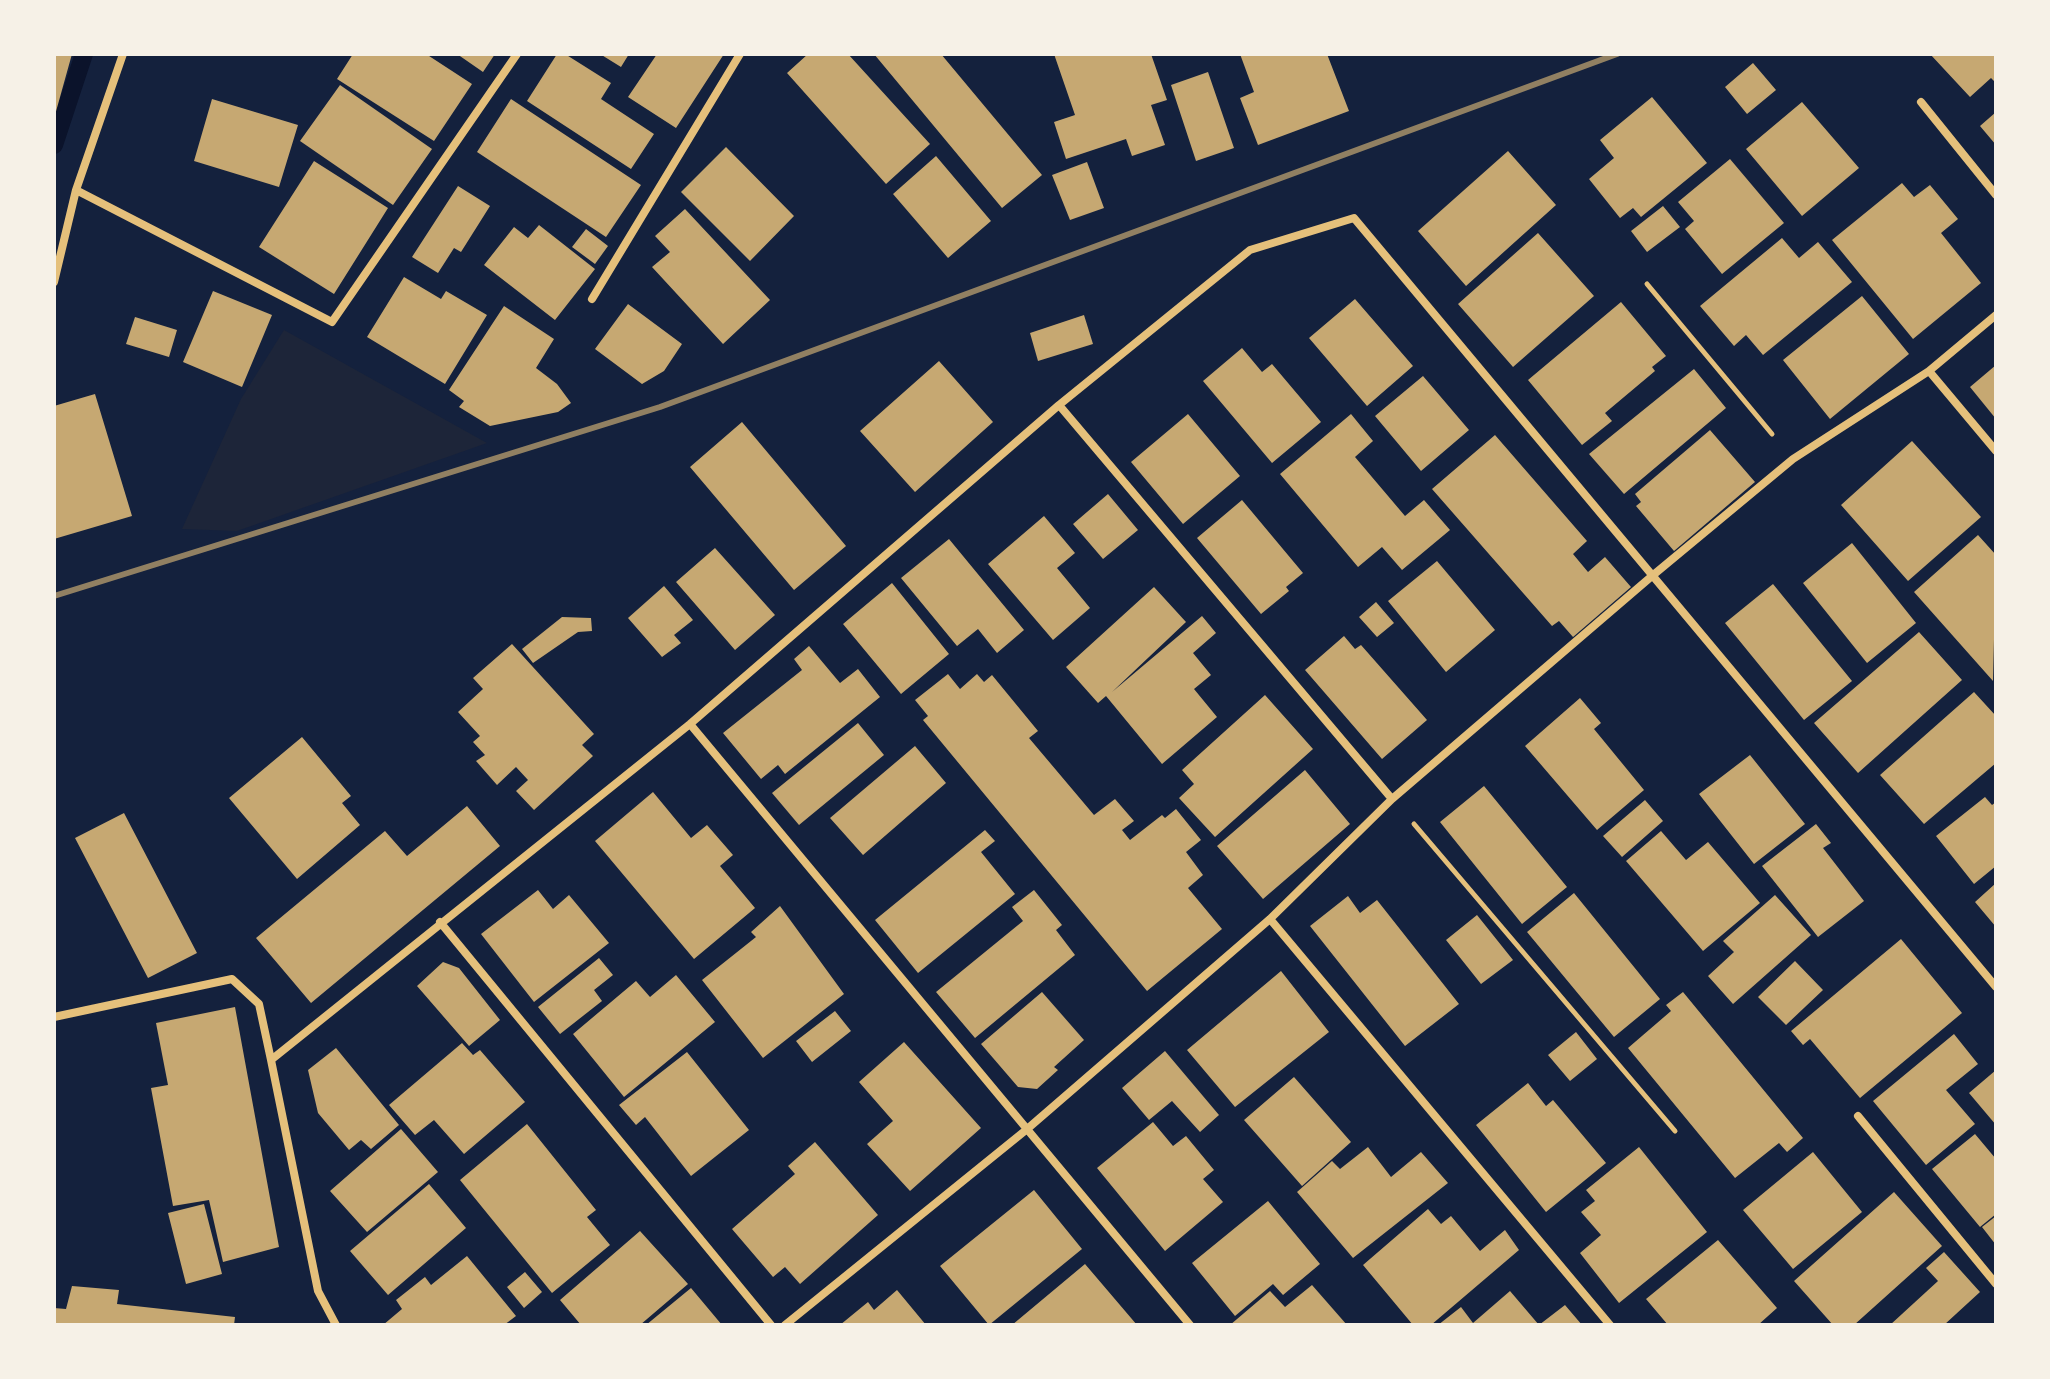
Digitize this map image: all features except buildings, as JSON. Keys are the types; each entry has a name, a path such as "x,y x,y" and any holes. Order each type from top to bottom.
{"street":[{"path":"54,282 76,190 123,54"},
{"path":"76,190 332,322 517,54"},
{"path":"592,299 740,54"},
{"path":"1921,102 1996,195"},
{"path":"271,1060 690,724 1059,405 1250,250 1354,218 1996,987"},
{"path":"785,1325 1026,1130 1270,919 1392,799 1652,576 1793,459 1929,371 1996,315"},
{"path":"1929,371 1996,451"},
{"path":"1059,405 1392,799"},
{"path":"690,724 1190,1325"},
{"path":"1270,919 1610,1325"},
{"path":"440,922 771,1325"},
{"path":"54,1017 232,979 259,1004 318,1291 336,1325"},
{"path":"1858,1116 1996,1284"}],"path":[{"path":"1647,284 1793,459"},
{"path":"1392,799 1675,1131"}],"shaded area":[{"path":"284,330 487,443 237,531 182,529 241,399"}],"waterway":[{"path":"54,145 84,54"}],"railway":[{"path":"54,596 660,407 1617,54"}]}
